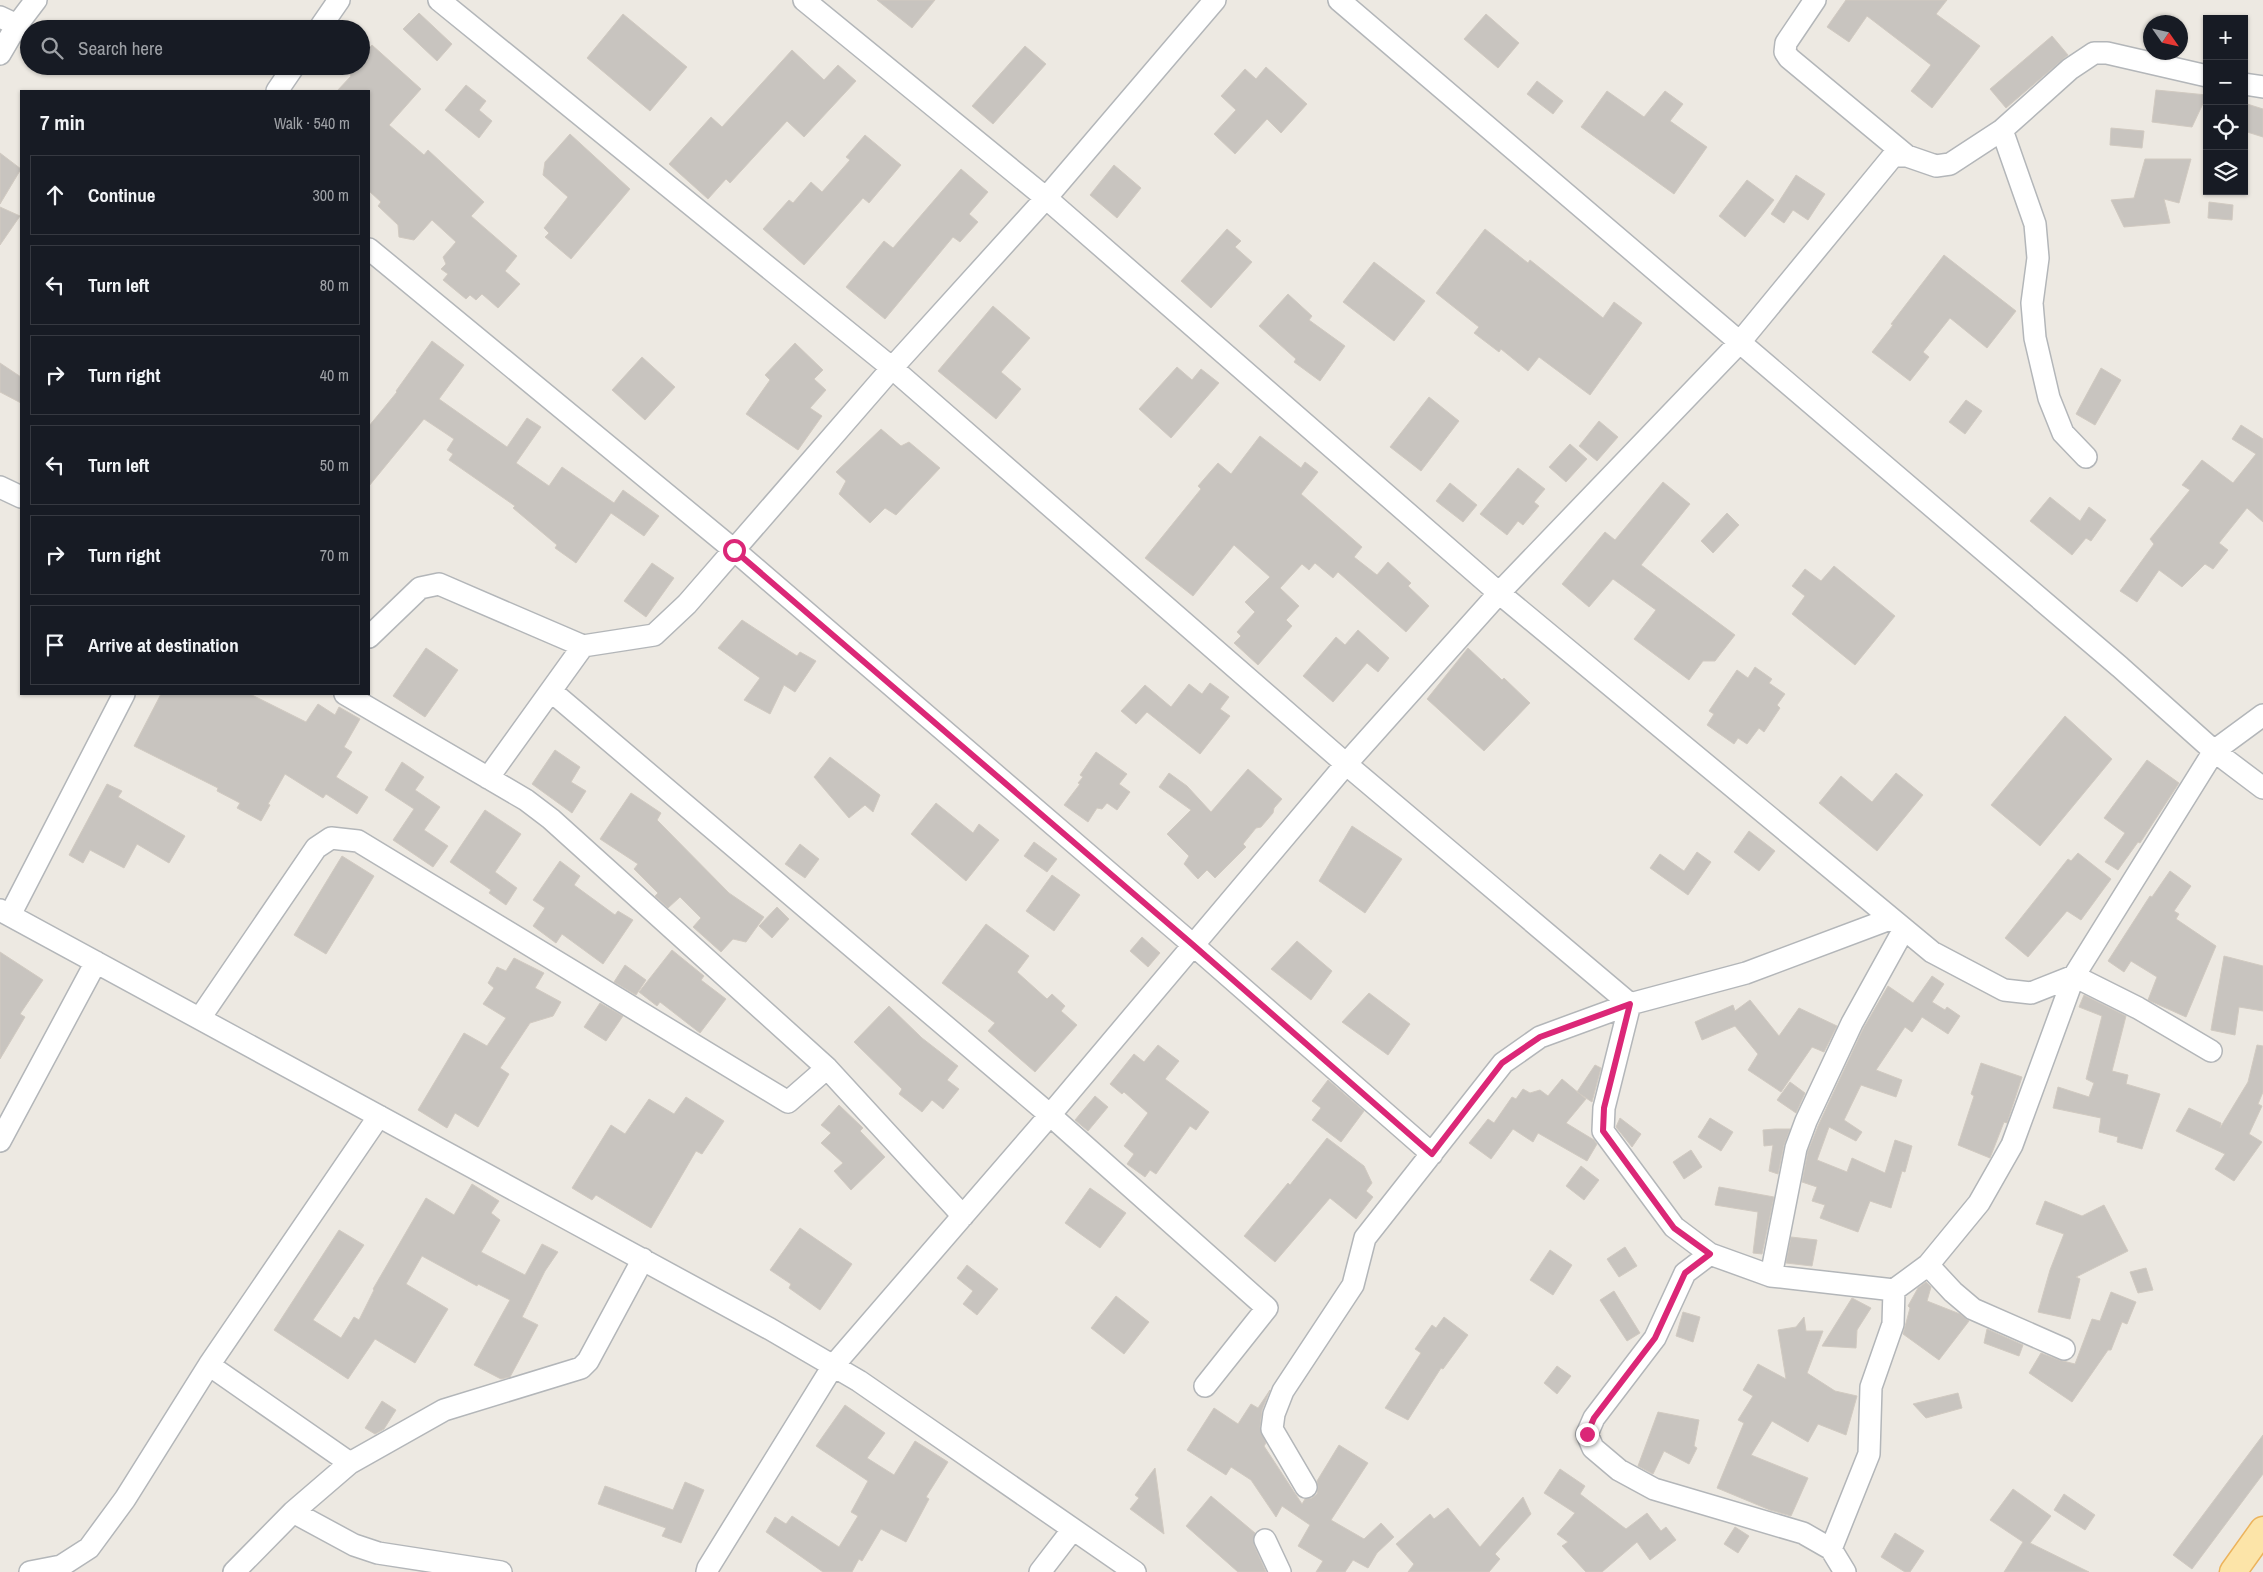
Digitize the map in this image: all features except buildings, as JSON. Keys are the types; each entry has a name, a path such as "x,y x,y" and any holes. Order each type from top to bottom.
{"main road":[{"path":"2233,1572 2263,1530"}],"street":[{"path":"0,54 8,21 36,0"},
{"path":"325,20 339,0"},
{"path":"439,0 892,368 1346,764 1630,1004"},
{"path":"804,0 1046,198 1499,593 1932,952 2004,990 2031,993 2074,976 2138,1008 2212,1051"},
{"path":"370,636 420,588 439,584 583,646 654,635 687,604 892,368 1046,198 1214,0"},
{"path":"1339,0 2120,667 2214,751 2263,788"},
{"path":"1815,0 1786,43 1785,52 1789,58 1906,156"},
{"path":"707,1572 833,1366 1050,1115 1192,944 1346,764 1499,593 1740,342 1893,156 1906,156 1936,166 1950,164 2002,130 2070,69 2094,53 2107,53 2203,75"},
{"path":"278,90 288,75"},
{"path":"2248,85 2263,87"},
{"path":"2002,130 2035,224 2038,258 2032,302 2034,329 2049,398 2063,433 2086,457"},
{"path":"370,250 734,550 1192,944 1432,1154"},
{"path":"0,486 20,496"},
{"path":"488,778 583,646"},
{"path":"551,691 1050,1115 1267,1308 1205,1386"},
{"path":"123,695 5,912 770,1329 859,1381 1135,1572"},
{"path":"347,695 526,800 551,819 827,1068 963,1216"},
{"path":"1630,1004 1604,1108 1603,1131 1674,1228 1710,1254 1771,1276 1894,1290 1928,1265 1979,1203 2012,1145 2074,976 2214,751 2263,715"},
{"path":"200,1018 316,848 331,838 358,841 788,1102 827,1068"},
{"path":"1306,1488 1272,1429 1274,1414 1283,1392 1353,1285 1365,1238 1502,1063 1540,1037 1630,1004 1746,973 1897,924"},
{"path":"1771,1276 1796,1148 1806,1121 1897,924"},
{"path":"0,1141 96,962"},
{"path":"30,1572 61,1566 80,1565 89,1548 125,1499 209,1365 379,1116"},
{"path":"1710,1254 1685,1273 1655,1338 1594,1418 1587,1434 1593,1448 1619,1470 1654,1489 1803,1533 1831,1549 1845,1572"},
{"path":"234,1572 293,1512 350,1463 444,1410 581,1368 588,1361 643,1259"},
{"path":"1928,1265 1953,1292 1973,1309 2064,1348"},
{"path":"1831,1549 1869,1454 1871,1387 1892,1324 1894,1290"},
{"path":"209,1365 350,1463"},
{"path":"293,1512 354,1545 378,1553 501,1572"},
{"path":"1040,1572 1073,1529"},
{"path":"1265,1540 1280,1572"}],"route":[{"path":"734,550 1192,944 1432,1154 1502,1063 1540,1037 1630,1004 1604,1108 1603,1131 1674,1228 1710,1254 1685,1273 1655,1338 1594,1418 1587,1434"}]}
